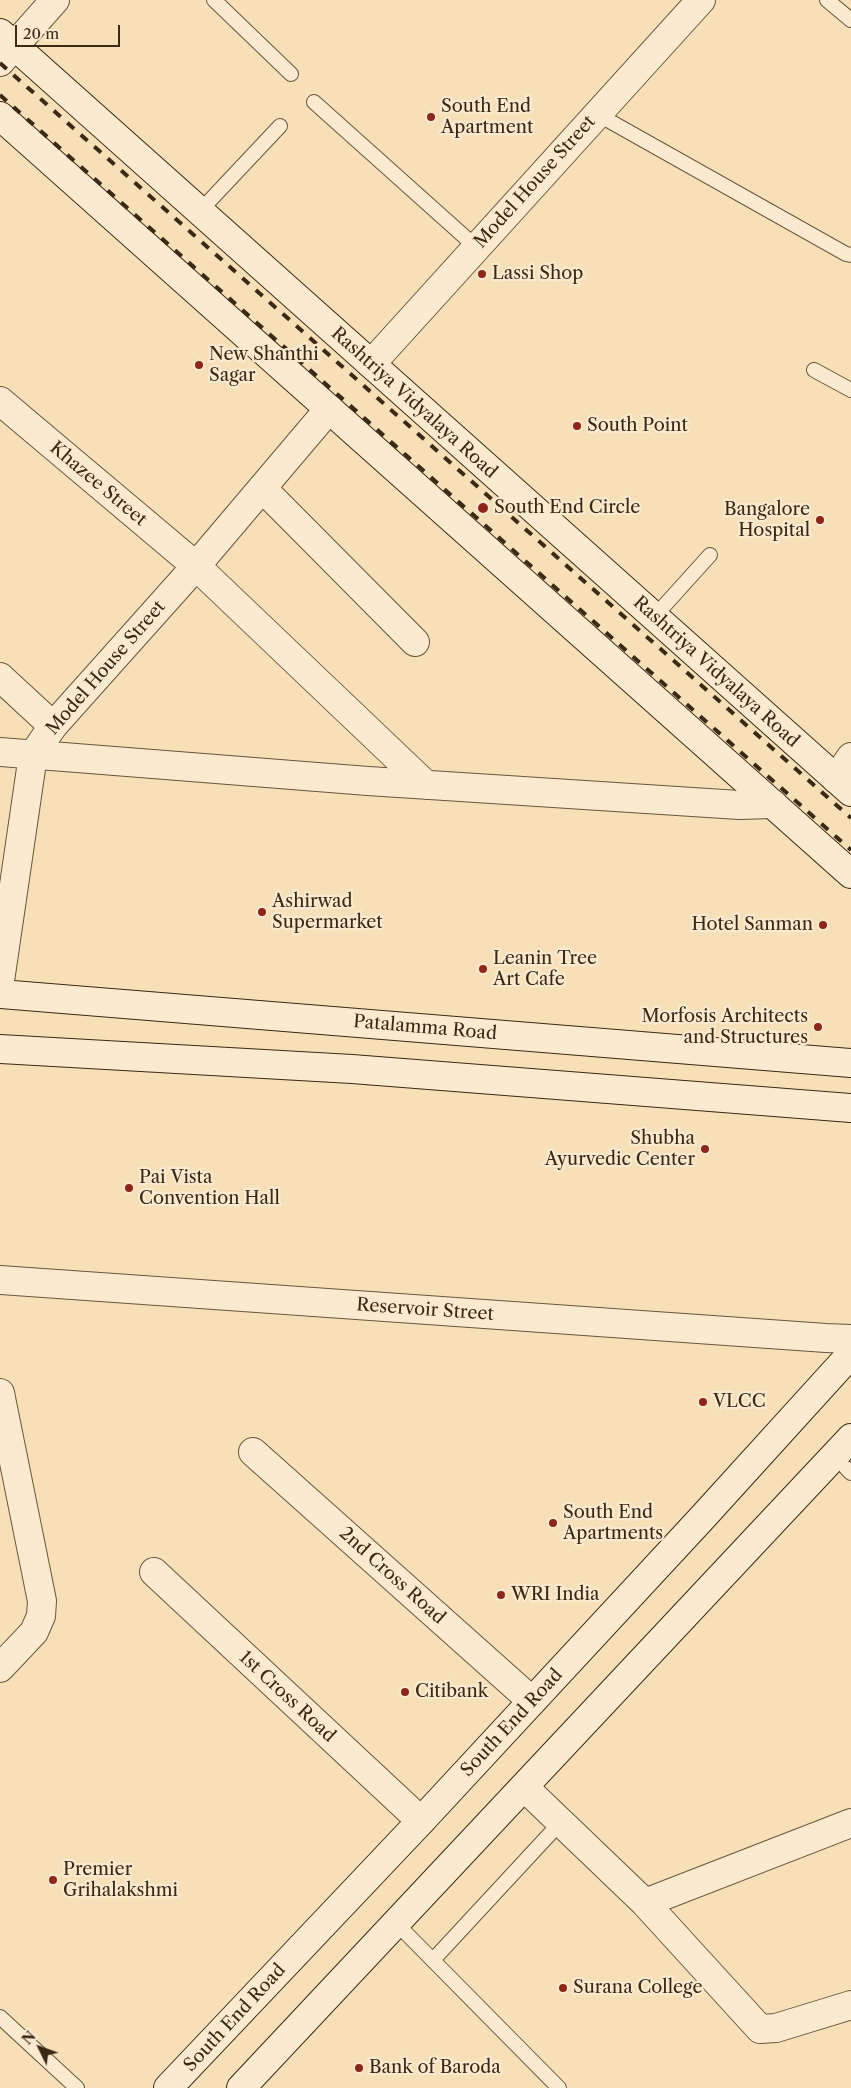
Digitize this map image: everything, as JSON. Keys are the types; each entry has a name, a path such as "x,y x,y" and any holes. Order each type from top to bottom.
{"main road":[{"path":"5,47 55,0"},
{"name":"Model House Street","path":"370,364 701,0"},
{"name":"Rashtriya Vidyalaya Road","path":"5,47 200,211 843,786"},
{"path":"0,116 851,874"},
{"name":"Khazee Street","path":"0,402 196,566 426,785"},
{"name":"Model House Street","path":"0,981 33,755 53,726 196,566 329,409"},
{"path":"262,488 415,642"},
{"path":"0,677 53,726"},
{"path":"0,752 426,785 739,805 773,804"},
{"path":"843,786 851,757"},
{"name":"Patalamma Road","path":"0,994 851,1063"},
{"path":"0,1048 352,1069 851,1108"},
{"name":"Reservoir Street","path":"0,1280 851,1339"},
{"name":"South End Road","path":"168,2088 421,1821 851,1354"},
{"path":"0,1393 42,1602 41,1616 34,1632 0,1668"},
{"path":"242,2088 851,1438"},
{"name":"2nd Cross Road","path":"253,1452 532,1701"},
{"path":"804,1488 849,1469"},
{"name":"1st Cross Road","path":"154,1572 421,1821"},
{"path":"524,1787 646,1904 760,2029 776,2028 851,2005"},
{"path":"646,1904 851,1823"}],"lane":[{"path":"214,0 291,74"},
{"path":"827,0 851,20"},
{"path":"314,102 476,247"},
{"path":"597,114 846,254 851,255"},
{"path":"200,211 280,126"},
{"path":"814,370 851,390"},
{"path":"654,617 710,555"},
{"path":"433,1960 560,1823"},
{"path":"396,1923 559,2088"},
{"path":"0,2017 73,2087"}],"railway":[{"path":"0,63 851,818"},
{"path":"0,95 851,850"}],"place":[{"name":"South End Apartment","path":"431,117"},
{"name":"Lassi Shop","path":"482,274"},
{"name":"New Shanthi Sagar","path":"199,365"},
{"name":"South Point","path":"577,426"},
{"name":"South End Circle","path":"483,508"},
{"name":"Bangalore Hospital","path":"820,520"},
{"name":"Ashirwad Supermarket","path":"262,912"},
{"name":"Hotel Sanman","path":"823,925"},
{"name":"Leanin Tree Art Cafe","path":"483,969"},
{"name":"Morfosis Architects and Structures","path":"818,1027"},
{"name":"Shubha Ayurvedic Center","path":"705,1149"},
{"name":"Pai Vista Convention Hall","path":"129,1188"},
{"name":"VLCC","path":"703,1402"},
{"name":"South End Apartments","path":"553,1523"},
{"name":"WRI India","path":"501,1595"},
{"name":"Citibank","path":"405,1692"},
{"name":"Premier Grihalakshmi","path":"53,1880"},
{"name":"Surana College","path":"563,1988"},
{"name":"Bank of Baroda","path":"359,2068"}]}
